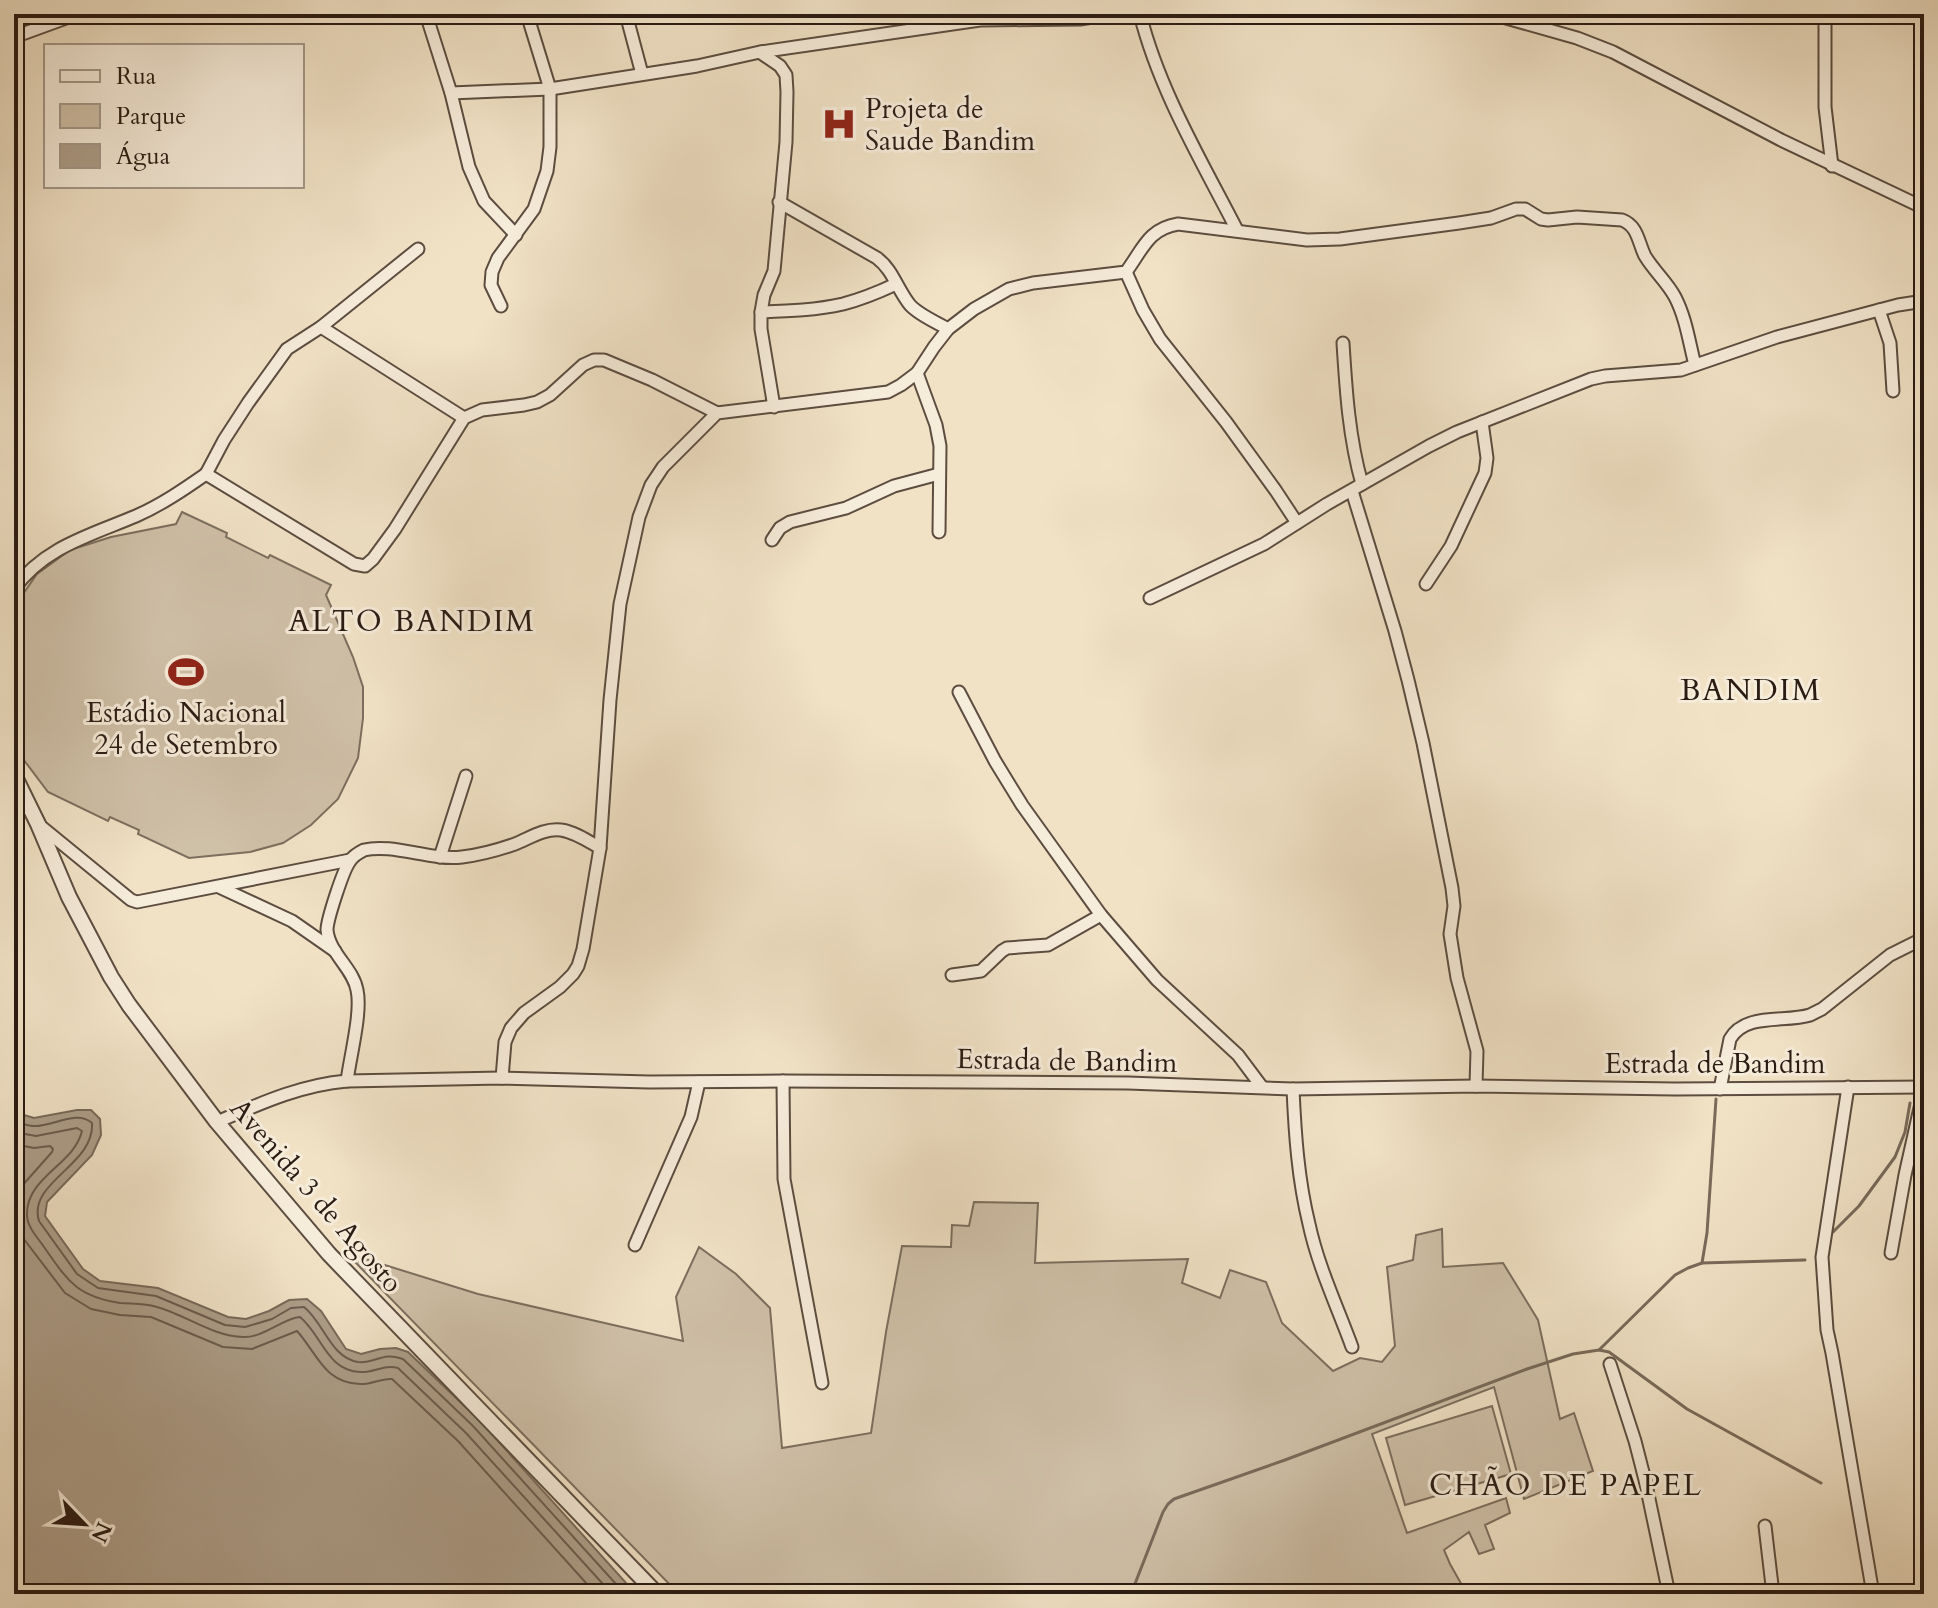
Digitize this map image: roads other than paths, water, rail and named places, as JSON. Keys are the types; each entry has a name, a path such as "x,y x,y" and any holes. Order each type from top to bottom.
{"street":[{"path":"14,37 77,14"},
{"path":"426,14 451,93 469,167 484,201 516,235"},
{"path":"501,306 491,285 492,272 498,258 534,209 547,171 550,147 550,89 527,14"},
{"path":"626,14 642,74"},
{"path":"451,93 550,89 697,66 760,52 980,20 1080,19 1112,14"},
{"path":"1140,14 1165,85 1237,230"},
{"path":"1492,14 1577,38 1613,52 1832,166 1924,208"},
{"path":"1825,14 1825,107 1832,166"},
{"path":"760,52 780,66 786,75 787,92 786,142 774,271 761,312 774,407"},
{"path":"779,202 877,258 886,265 914,309 948,329"},
{"path":"206,474 354,564 365,566 395,529 464,418 482,410 537,402 550,395 583,365 594,360 604,360 652,380 717,413 888,392 917,373 948,329 974,309 1009,289 1033,283 1126,272 1155,232 1178,224 1307,240 1340,239 1491,218 1516,209 1525,209 1548,220 1577,217 1622,220 1635,229 1648,261 1677,300 1695,365"},
{"path":"14,589 43,559 74,540 173,498 206,474 224,440 287,349 321,327 418,249"},
{"path":"1126,272 1160,339 1226,422 1297,523"},
{"path":"761,312 841,304 896,284"},
{"path":"1150,598 1264,544 1429,446 1591,379 1669,373 1777,337 1924,301"},
{"path":"1879,310 1890,343 1893,391"},
{"path":"321,327 464,418"},
{"path":"1343,343 1357,488 1427,759 1452,888 1454,906 1450,934 1477,1051 1476,1086"},
{"path":"917,373 936,425 940,446 939,532"},
{"path":"502,1078 505,1042 511,1028 524,1013 573,974 583,949 600,848 620,604 639,517 651,485 663,467 717,413"},
{"path":"1426,584 1451,546 1485,473 1487,458 1482,422"},
{"path":"772,540 780,528 790,522 846,508 894,486 939,474"},
{"path":"959,692 1022,805 1101,915 1157,980 1238,1055 1262,1087"},
{"name":"Avenida 3 de Agosto","path":"14,775 69,897 111,977 217,1122 339,1264 657,1594"},
{"path":"440,857 466,776"},
{"path":"38,824 137,902 350,860 361,851 378,849 457,858 555,830 574,834 600,848"},
{"path":"347,1081 358,1008 357,990 352,976 335,952 327,930 335,897 350,860"},
{"path":"219,887 292,921 335,952"},
{"path":"952,975 981,971 1007,948 1048,945 1101,915"},
{"path":"1720,1089 1734,1032 1765,1019 1810,1015 1890,955 1924,938"},
{"path":"1924,1000 1924,1047"},
{"name":"Estrada de Bandim","path":"217,1122 274,1098 324,1084 502,1078 599,1082 1128,1083 1293,1089 1476,1086 1924,1089"},
{"path":"783,1081 784,1179 822,1383"},
{"path":"635,1245 691,1117 699,1082"},
{"path":"1848,1087 1823,1245 1823,1292 1873,1594"},
{"path":"1293,1089 1296,1149 1309,1224 1352,1347"},
{"path":"1891,1253 1924,1089"},
{"path":"1610,1364 1635,1441 1669,1594"},
{"path":"1765,1526 1773,1594"}],"water":[{"path":"91,1110 100,1119 101,1135 92,1155 47,1202 45,1216 83,1269 100,1281 158,1288 228,1317 246,1319 289,1300 307,1299 321,1311 346,1349 361,1354 396,1348 408,1352 479,1420 636,1594 14,1594 14,1112 34,1118"}],"waterway":[{"path":"1702,1263 1707,1233 1716,1099"},
{"path":"1833,1232 1859,1206 1895,1157 1905,1132 1910,1103"},
{"path":"1131,1594 1163,1512 1174,1499 1527,1369 1573,1354 1599,1350 1675,1275 1688,1268 1702,1263 1805,1260"},
{"path":"1599,1350 1609,1352 1687,1409 1821,1483"}],"place":[{"name":"Projeta de Saude Bandim","path":"839,124"},
{"name":"Estádio Nacional 24 de Setembro","path":"186,672"}],"district":[{"name":"ALTO BANDIM","path":"412,621"},
{"name":"BANDIM","path":"1751,690"},
{"name":"CHÃO DE PAPEL","path":"1566,1485"}]}
